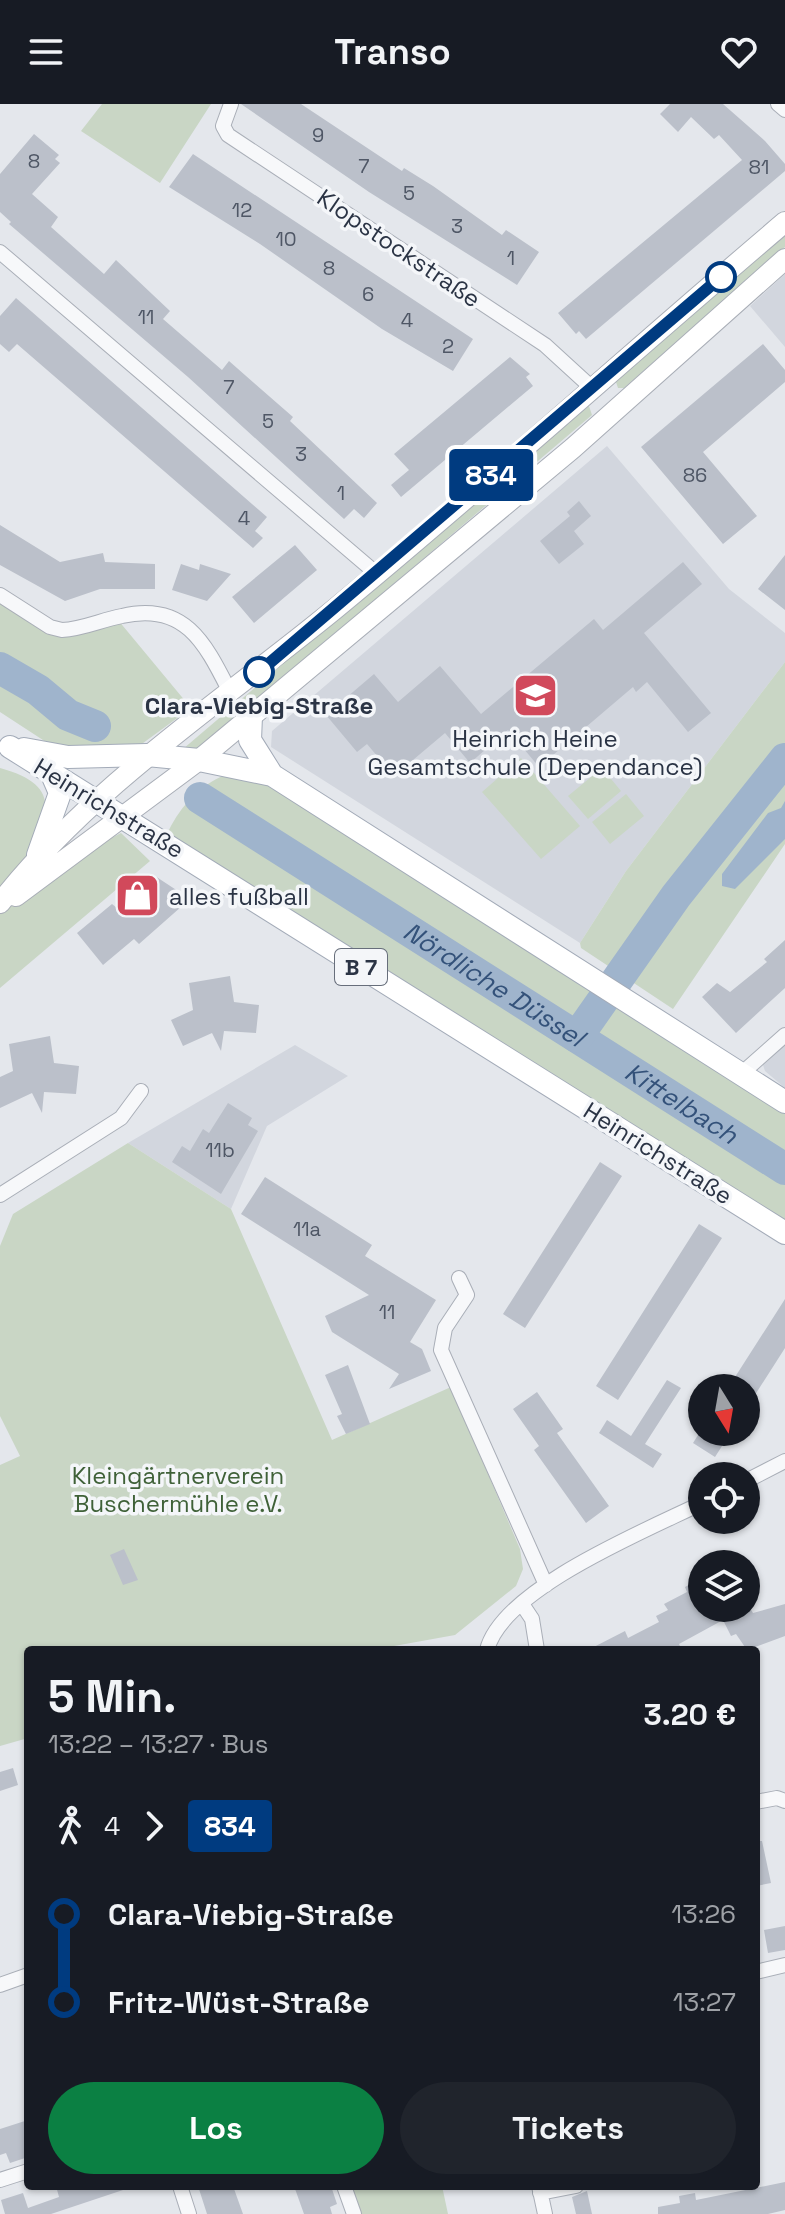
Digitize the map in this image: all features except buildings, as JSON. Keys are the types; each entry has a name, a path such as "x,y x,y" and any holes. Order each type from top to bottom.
{"main road":[{"name":"B 7","path":"251,716 250,740 272,775"},
{"name":"Heinrichstraße","path":"5,745 68,757 147,755 199,760 272,775 785,1102"},
{"name":"Heinrichstraße","path":"5,745 97,798 785,1233"},
{"path":"38,855 60,793 60,785 51,772"}],"street":[{"name":"Klopstockstraße","path":"231,104 223,120 228,135 545,345 592,388"},
{"path":"778,104 785,110"},
{"path":"0,906 38,855 97,798 147,755 231,694 377,574 785,222"},
{"path":"0,252 377,574"},
{"path":"0,906 199,760 614,412 785,259"},
{"path":"592,388 614,412"},
{"path":"0,595 50,627 62,630 137,613 171,617 190,628 202,641 231,694"},
{"path":"741,1074 785,1035"},
{"path":"0,1195 121,1118 141,1091"},
{"path":"459,1278 467,1295 445,1328 441,1350 546,1585"},
{"path":"760,1474 785,1461"},
{"path":"489,1646 500,1622 546,1585 688,1510"},
{"path":"522,1604 532,1619 536,1646"},
{"path":"760,1801 777,1798 785,1801"},
{"path":"760,1971 785,1965"},
{"path":"0,1985 24,1976"},
{"path":"0,2180 24,2172"},
{"path":"181,2190 189,2214"},
{"path":"345,2190 354,2214"},
{"path":"540,2190 545,2214"}],"shaded area":[{"path":"785,274 785,347 750,306"},
{"name":"Heinrich Heine Gesamtschule (Dependance)","path":"607,446 729,589 785,633 785,662 626,871 580,943 271,747 272,731"},
{"path":"785,1034 785,1088 765,1071 760,1056"},
{"path":"295,1045 348,1076 267,1126 231,1209 128,1143"}],"green space":[{"path":"102,104 211,104 160,183 81,131"},
{"path":"785,235 785,247 624,388 618,388 615,379"},
{"path":"589,406 592,415 199,750 183,749 584,407"},
{"path":"0,602 45,629 118,620 191,708 139,746 65,747 46,742 0,712"},
{"path":"785,662 785,844 673,1009 581,948 580,943 626,871"},
{"path":"521,758 580,826 541,859 482,792"},
{"path":"0,768 32,782 45,800 42,825 26,855 52,879 96,846 121,833 150,861 0,988"},
{"path":"602,768 621,791 588,819 568,796"},
{"path":"225,775 268,781 785,1106 785,1230 174,843 169,830 179,813 199,790"},
{"path":"626,794 644,816 610,844 592,822"},
{"name":"Kleingärtnerverein Buschermühle e.V.","path":"128,1143 231,1209 332,1440 451,1387 520,1549 523,1569 516,1586 455,1635 394,1646 24,1646 24,1739 0,1746 0,1465 20,1456 0,1416 0,1246 13,1214"},
{"path":"351,2190 443,2190 448,2214 359,2214"}],"water":[{"path":"785,801 785,839 735,889 722,886 722,874 768,813 781,808"}],"waterway":[{"name":"Nördliche Düssel","path":"0,668 38,690 68,715 95,726"},
{"name":"Nördliche Düssel","path":"577,1037 676,896 785,759"},
{"name":"Nördliche Düssel","path":"200,798 785,1169"}],"bus line":[{"name":"834","path":"259,672 721,277"}],"place":[{"name":"Clara-Viebig-Straße","path":"259,672"},
{"name":"Heinrich Heine Gesamtschule (Dependance)","path":"535,696"},
{"name":"alles fußball","path":"138,896"}],"water label":[{"name":"Kittelbach","path":"681,1103"}]}
